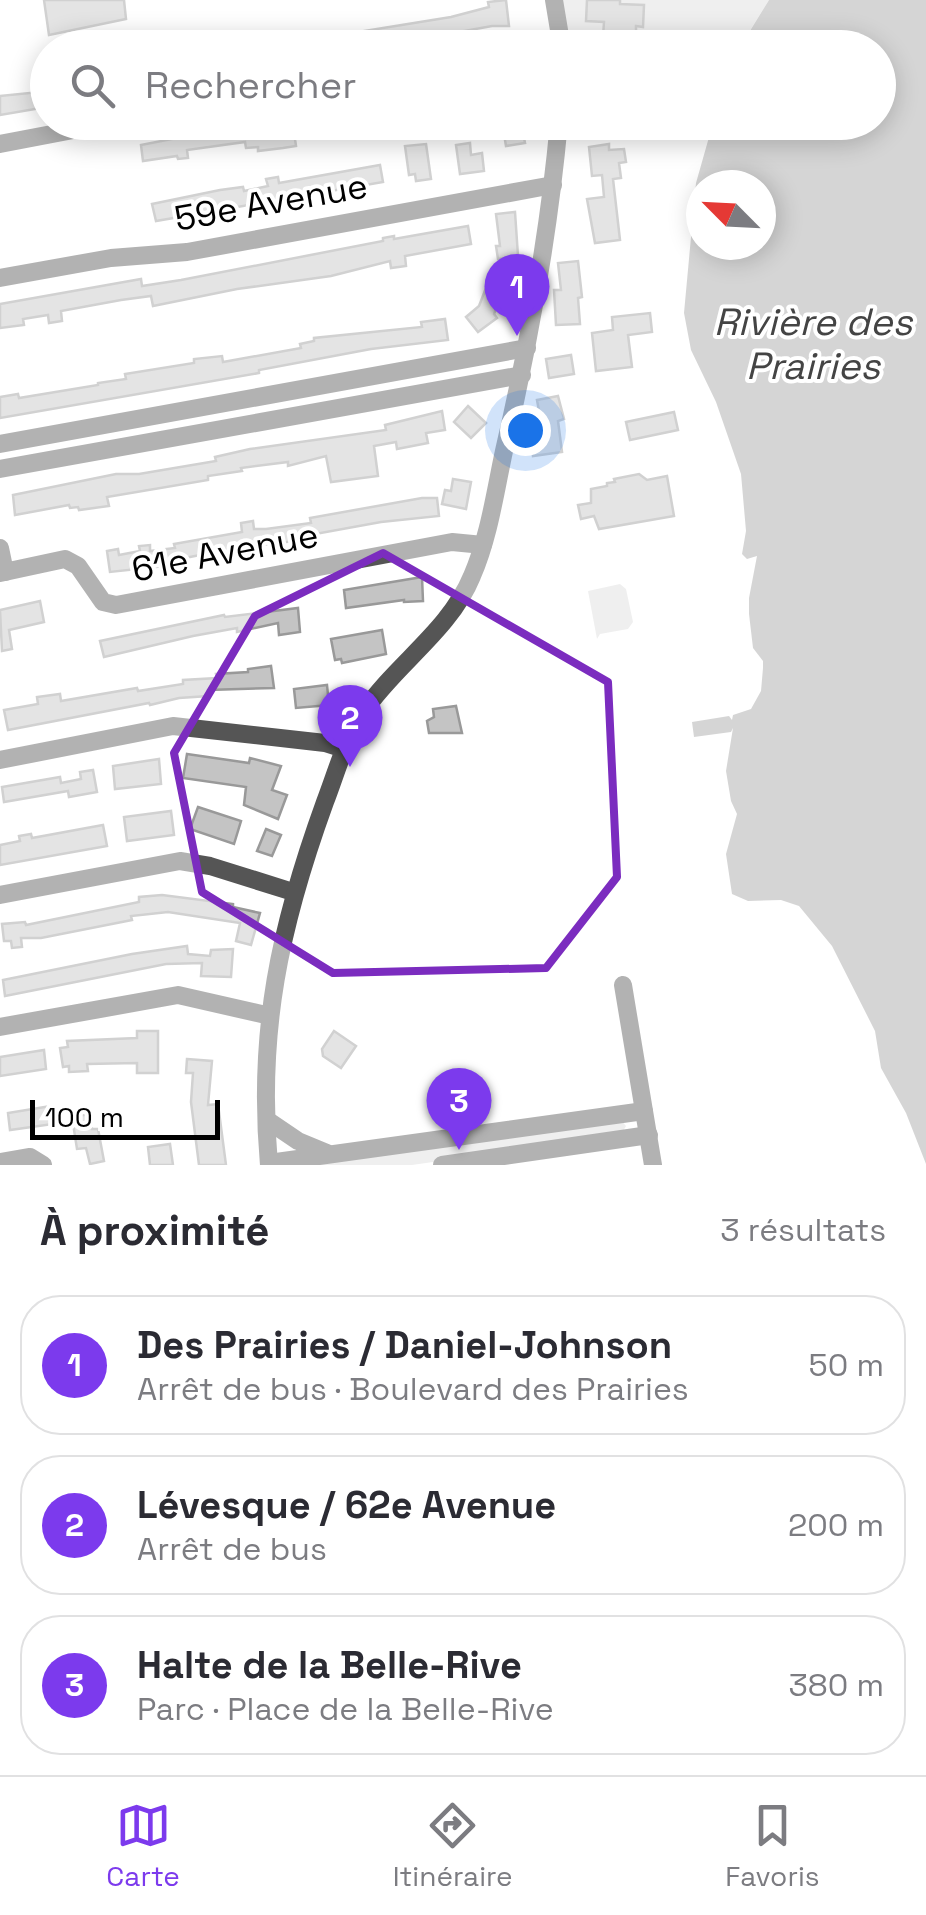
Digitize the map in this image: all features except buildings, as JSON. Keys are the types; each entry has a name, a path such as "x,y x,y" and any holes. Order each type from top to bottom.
{"street":[{"path":"554,0 559,30"},
{"path":"0,144 30,138"},
{"path":"557,140 522,376 483,545 460,599 374,698 344,748 294,892 276,965 270,1016 269,1164 644,1111"},
{"name":"59e Avenue","path":"0,278 111,258 188,252 553,185"},
{"path":"0,444 527,348"},
{"path":"0,469 522,376"},
{"path":"297,390 299,415"},
{"path":"126,421 130,446"},
{"name":"61e Avenue","path":"2,572 65,559 78,566 104,602 116,606 452,542 483,545"},
{"path":"0,548 2,572"},
{"path":"0,760 173,726 344,748"},
{"path":"0,896 180,861 210,866 294,892"},
{"path":"624,985 653,1165"},
{"path":"0,1027 178,995 270,1016"},
{"path":"267,1120 304,1144 332,1155"},
{"path":"442,1165 648,1135"},
{"path":"0,1162 30,1157 43,1165"}],"highlighted area":[{"path":"383,553 608,682 617,877 546,968 333,973 202,892 174,753 255,616"}],"shaded area":[{"path":"554,0 769,0 750,30 560,30"},
{"path":"620,584 626,589 633,622 628,629 600,634 597,639 588,591"},
{"path":"622,1121 626,1126 621,1135 412,1165 299,1165"}],"water":[{"name":"Rivière des Prairies","path":"769,0 926,0 926,1164 906,1113 881,1068 875,1031 832,946 799,906 781,900 748,901 732,894 726,854 737,814 726,771 733,728 731,732 694,737 692,722 729,716 732,720 733,715 751,709 761,691 763,661 753,648 749,614 757,556 747,559 742,554 746,531 741,474 716,402 691,350 684,313 689,260 776,260 776,170 700,170 708,140 896,140 896,30 750,30"}],"place":[{"name":"Des Prairies / Daniel-Johnson","path":"517,336"},
{"name":"Lévesque / 62e Avenue","path":"350,767"},
{"name":"Halte de la Belle-Rive","path":"459,1150"}]}
